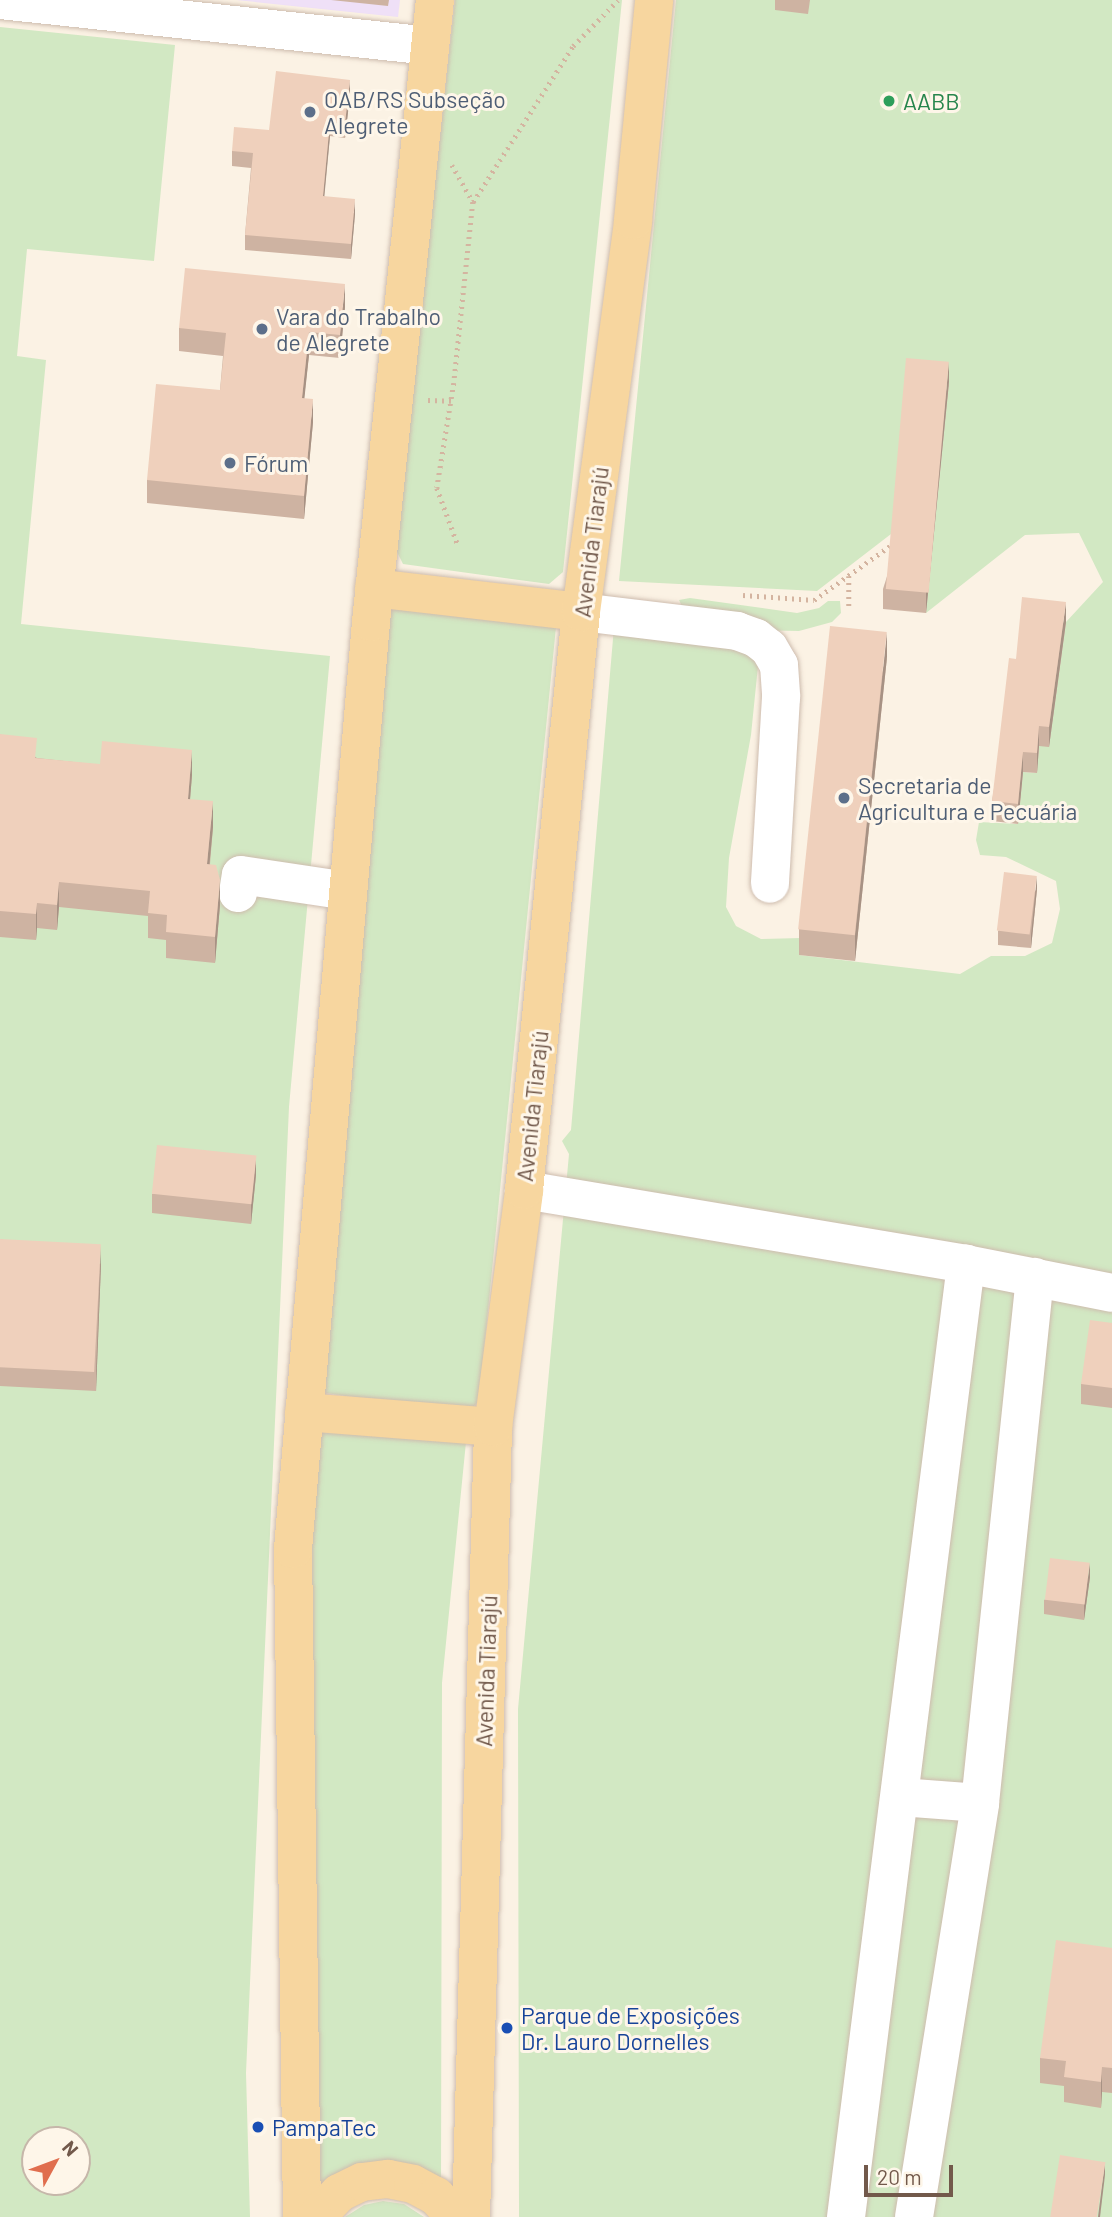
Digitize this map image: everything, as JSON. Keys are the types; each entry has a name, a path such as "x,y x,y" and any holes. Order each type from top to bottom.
{"main road":[{"path":"302,2217 293,1549 374,588 435,0"},
{"name":"Avenida Tiarajú","path":"471,2217 493,1427 524,1189 581,612 633,220 654,0"},
{"path":"374,588 581,612"},
{"path":"304,1412 493,1427"},
{"path":"316,2217 339,2193 362,2182 388,2179 414,2184 436,2196 455,2217"}],"street":[{"path":"0,0 430,46"},
{"path":"581,612 737,632 756,638 769,648 779,665 781,697 770,884"},
{"path":"238,893 241,875 348,891"},
{"path":"524,1189 966,1264 1112,1293"},
{"path":"846,2217 966,1264"},
{"path":"914,2217 981,1803 1035,1278"},
{"path":"900,1797 981,1803"}],"path":[{"path":"458,545 437,488 451,401 473,202 573,46 618,0"},
{"path":"451,162 473,202"},
{"path":"426,400 451,401"},
{"path":"730,594 814,600 890,546"},
{"path":"849,575 849,607"}],"shaded area":[{"path":"236,0 400,0 398,17"}],"green space":[{"path":"455,0 622,0 563,572 549,584 403,564 395,548"},
{"path":"676,0 1112,0 1112,2217 519,2217 518,1709 569,1154 562,1141 571,1130 614,627 738,649 750,656 758,666 751,735 729,858 726,907 736,926 761,939 801,938 799,955 960,974 991,956 1025,956 1052,943 1060,909 1056,881 1006,857 980,855 976,840 979,822 1018,824 1023,772 1037,773 1039,746 1049,746 1066,622 1103,582 1079,533 1025,535 926,613 949,382 891,534 817,591 619,581"},
{"path":"0,27 175,45 154,261 27,249 17,356 46,360 21,624 330,656 289,1107 246,2073 250,2217 0,2217"},
{"path":"690,598 797,613 819,608 828,601 840,601 841,613 832,622 799,631 751,630 684,610 679,600"},
{"path":"391,608 556,627 479,1401 466,1414 326,1393 317,1378"},
{"path":"332,1425 466,1442 442,1683 441,2194 311,2197 307,1585 316,1434"},
{"path":"383,2201 404,2204 424,2217 345,2217 364,2205"}],"building":[{"path":"276,71 350,80 345,123 330,121 323,196 355,199 351,244 245,235 253,153 232,151 234,127 269,130"},
{"path":"185,268 345,284 340,335 309,332 302,398 313,399 304,496 147,480 156,384 220,390 226,333 179,328"},
{"path":"906,358 949,362 929,593 886,589"},
{"path":"1022,597 1066,602 1049,727 1039,726 1037,753 1023,752 1018,804 992,801 1009,658 1016,659"},
{"name":"Secretaria de Agricultura e Pecuária","path":"830,626 887,632 855,935 798,929"},
{"path":"0,734 37,738 35,758 100,764 102,741 192,750 188,799 213,801 207,864 216,865 220,880 215,937 166,932 167,915 148,913 150,891 59,882 57,905 37,903 36,914 0,911"},
{"path":"1004,872 1037,876 1030,935 997,931"},
{"path":"157,1145 256,1155 251,1204 152,1194"},
{"path":"0,1239 101,1244 94,1372 0,1367"},
{"path":"1090,1320 1112,1323 1112,1388 1081,1384"},
{"path":"1050,1558 1090,1563 1085,1605 1045,1600"},
{"path":"1056,1940 1112,1948 1112,2068 1102,2067 1101,2082 1064,2077 1066,2061 1040,2058"},
{"path":"1060,2155 1105,2162 1097,2217 1050,2217"}],"place":[{"name":"AABB","path":"889,101"},
{"name":"OAB/RS Subseção Alegrete","path":"310,112"},
{"name":"Vara do Trabalho de Alegrete","path":"262,329"},
{"name":"Fórum","path":"230,463"},
{"name":"Secretaria de Agricultura e Pecuária","path":"844,798"},
{"name":"Parque de Exposições Dr. Lauro Dornelles","path":"507,2028"},
{"name":"PampaTec","path":"258,2127"}]}
